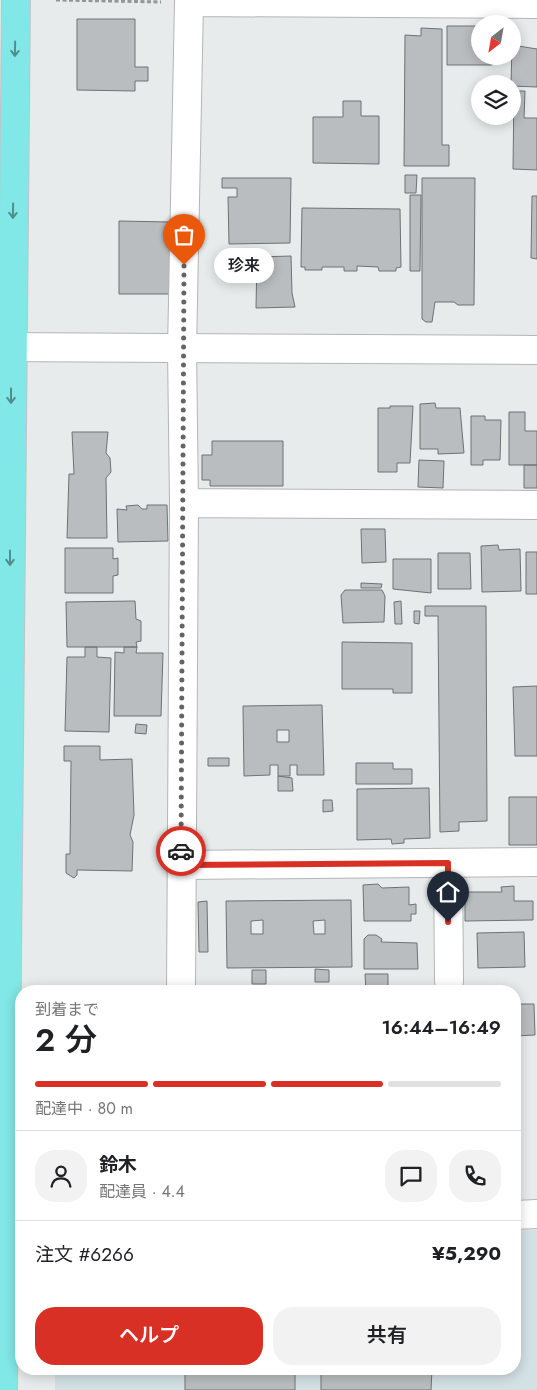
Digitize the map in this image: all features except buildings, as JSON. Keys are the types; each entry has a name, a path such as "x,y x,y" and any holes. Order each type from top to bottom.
{"main road":[{"path":"3,1390 6,347 16,0"}],"street":[{"path":"181,985 184,503 182,350 189,2 537,4"},
{"path":"6,347 182,350 537,350"},
{"path":"184,503 537,505"},
{"path":"181,865 537,862"},
{"path":"448,863 449,981"},
{"path":"521,1215 537,1214"}],"path":[{"path":"56,0 189,2"}],"shaded area":[{"path":"537,1230 537,1390 55,1390 55,1375 521,1375 521,1231"}],"way so far":[{"path":"181,851 184,503 182,350 184,265"}],"place":[{"name":"珍来","path":"184,265"}],"route":[{"path":"181,851 181,865 448,863 448,922"}]}
